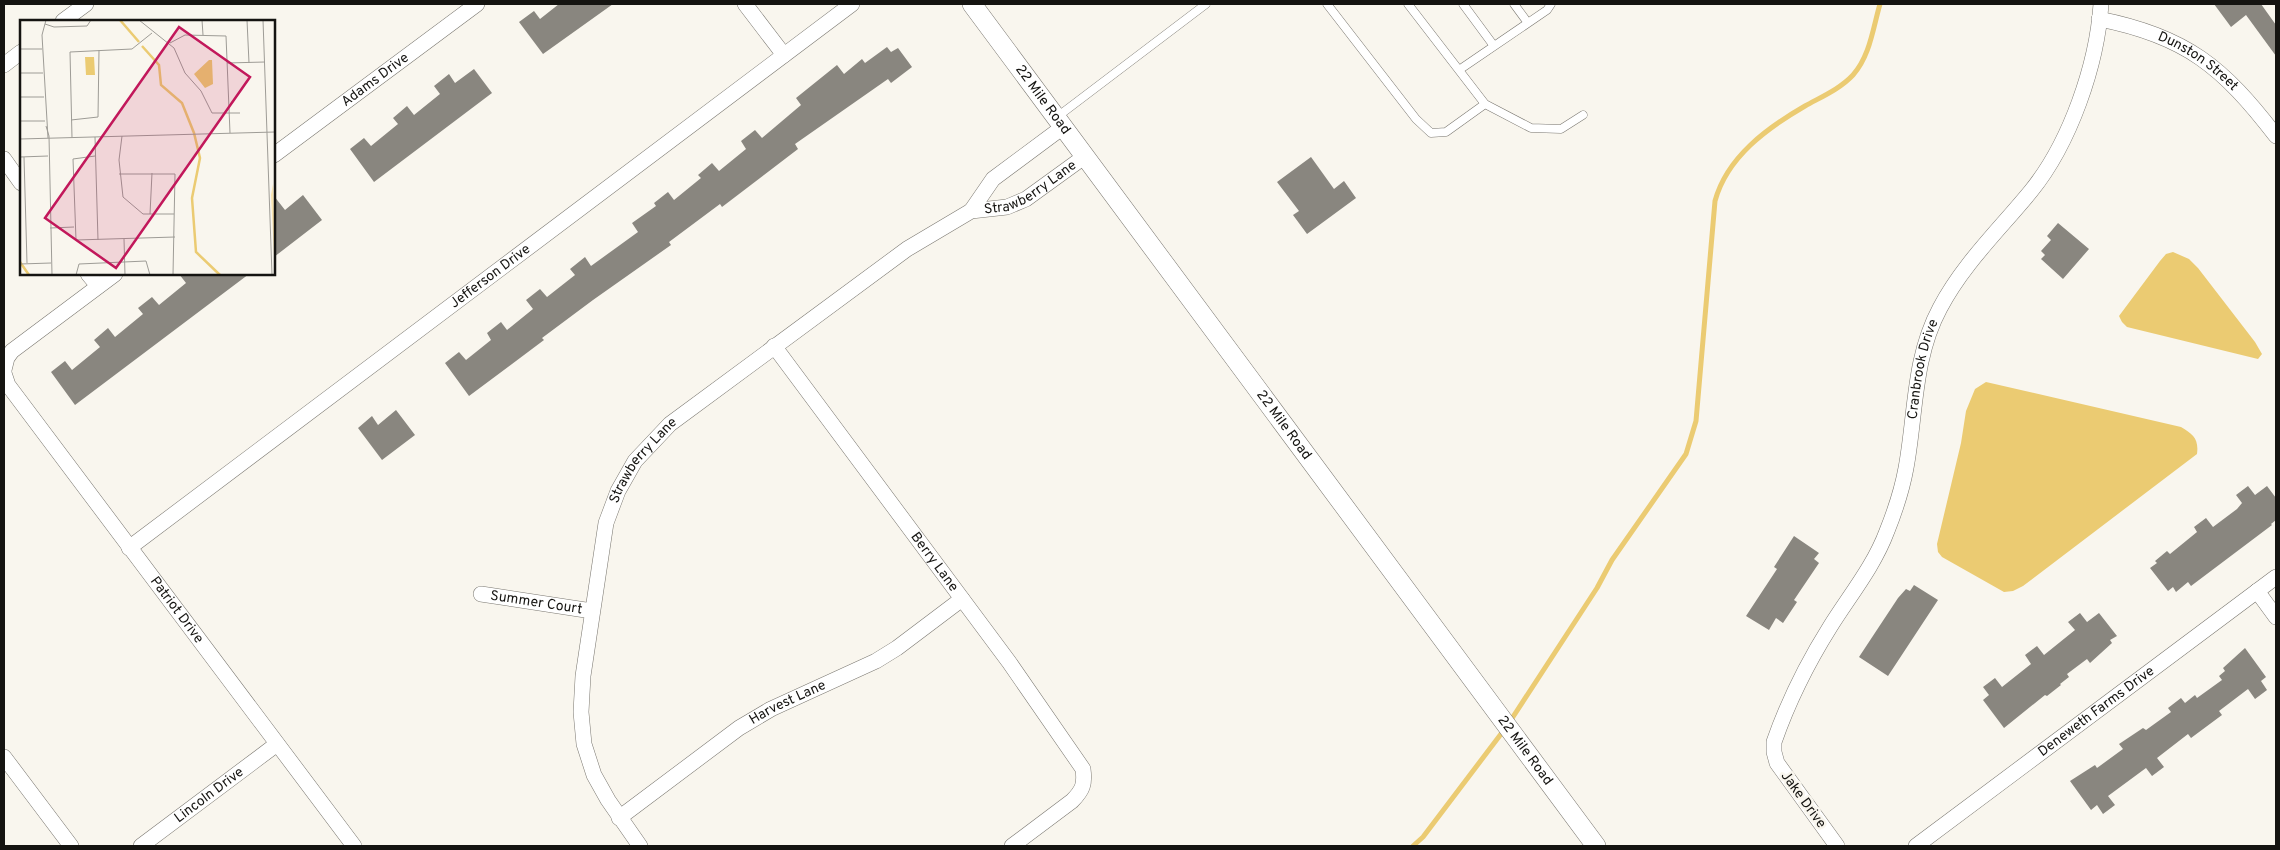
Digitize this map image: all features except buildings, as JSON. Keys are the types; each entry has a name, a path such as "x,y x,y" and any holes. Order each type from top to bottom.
{"street":[{"path":"64,20 86,4"},
{"name":"Adams Drive","path":"275,154 477,4"},
{"path":"745,4 784,55"},
{"name":"Jefferson Drive","path":"130,548 852,4"},
{"name":"22 Mile Road","path":"972,4 1514,738 1596,846"},
{"name":"Dunston Street","path":"2100,11 2171,40 2205,60 2240,90 2276,136"},
{"name":"Cranbrook Drive","path":"1774,752 1779,729 1816,652 1865,575 1886,533 1906,468 1918,370 1930,329 1950,290 2032,189 2056,153 2084,85 2100,11"},
{"path":"4,65 20,53"},
{"name":"Strawberry Lane","path":"640,846 619,818 594,775 588,760 581,727 583,676 606,522 618,491 635,461 644,449 670,424 774,346 900,253 971,211 993,179 1059,123"},
{"name":"Strawberry Lane","path":"971,211 1007,208 1026,199 1084,157"},
{"path":"4,159 20,182"},
{"path":"89,275 98,286"},
{"path":"4,365 12,351 114,275"},
{"name":"Berry Lane","path":"774,346 962,600 1083,769 1085,783 1080,793 1012,846"},
{"name":"Patriot Drive","path":"4,365 8,385 354,846"},
{"name":"Deneweth Farms Drive","path":"1916,846 2276,576"},
{"path":"2257,591 2276,617"},
{"name":"Summer Court","path":"480,594 592,612"},
{"name":"Harvest Lane","path":"619,818 739,728 771,709 876,661 897,648 962,600"},
{"name":"Lincoln Drive","path":"141,846 277,744"},
{"name":"Jake Drive","path":"1774,752 1782,772 1837,846"},
{"path":"4,757 71,846"}],"lane":[{"path":"1059,123 1206,4"},
{"path":"1327,4 1416,119 1431,132 1446,132 1485,104"},
{"path":"1408,4 1485,104 1531,128 1561,129 1583,115"},
{"path":"1463,4 1494,46"},
{"path":"1514,4 1528,23"},
{"path":"1458,70 1547,10 1551,4"}],"shaded area":[{"path":"2173,252 2189,259 2198,268 2255,342 2262,354 2258,359 2127,327 2122,322 2119,316 2160,261 2166,254"},
{"path":"1986,382 2181,427 2194,437 2197,444 2197,454 2023,586 2013,591 2004,592 1942,557 1938,552 1937,544 1961,443 1966,411 1975,389"}],"waterway":[{"path":"1509,723 1597,588 1612,560 1686,454 1696,421 1715,201 1721,185 1739,157 1763,134 1805,106 1836,89 1853,75 1867,51 1880,4"},
{"path":"1413,846 1423,837 1504,730"}]}
